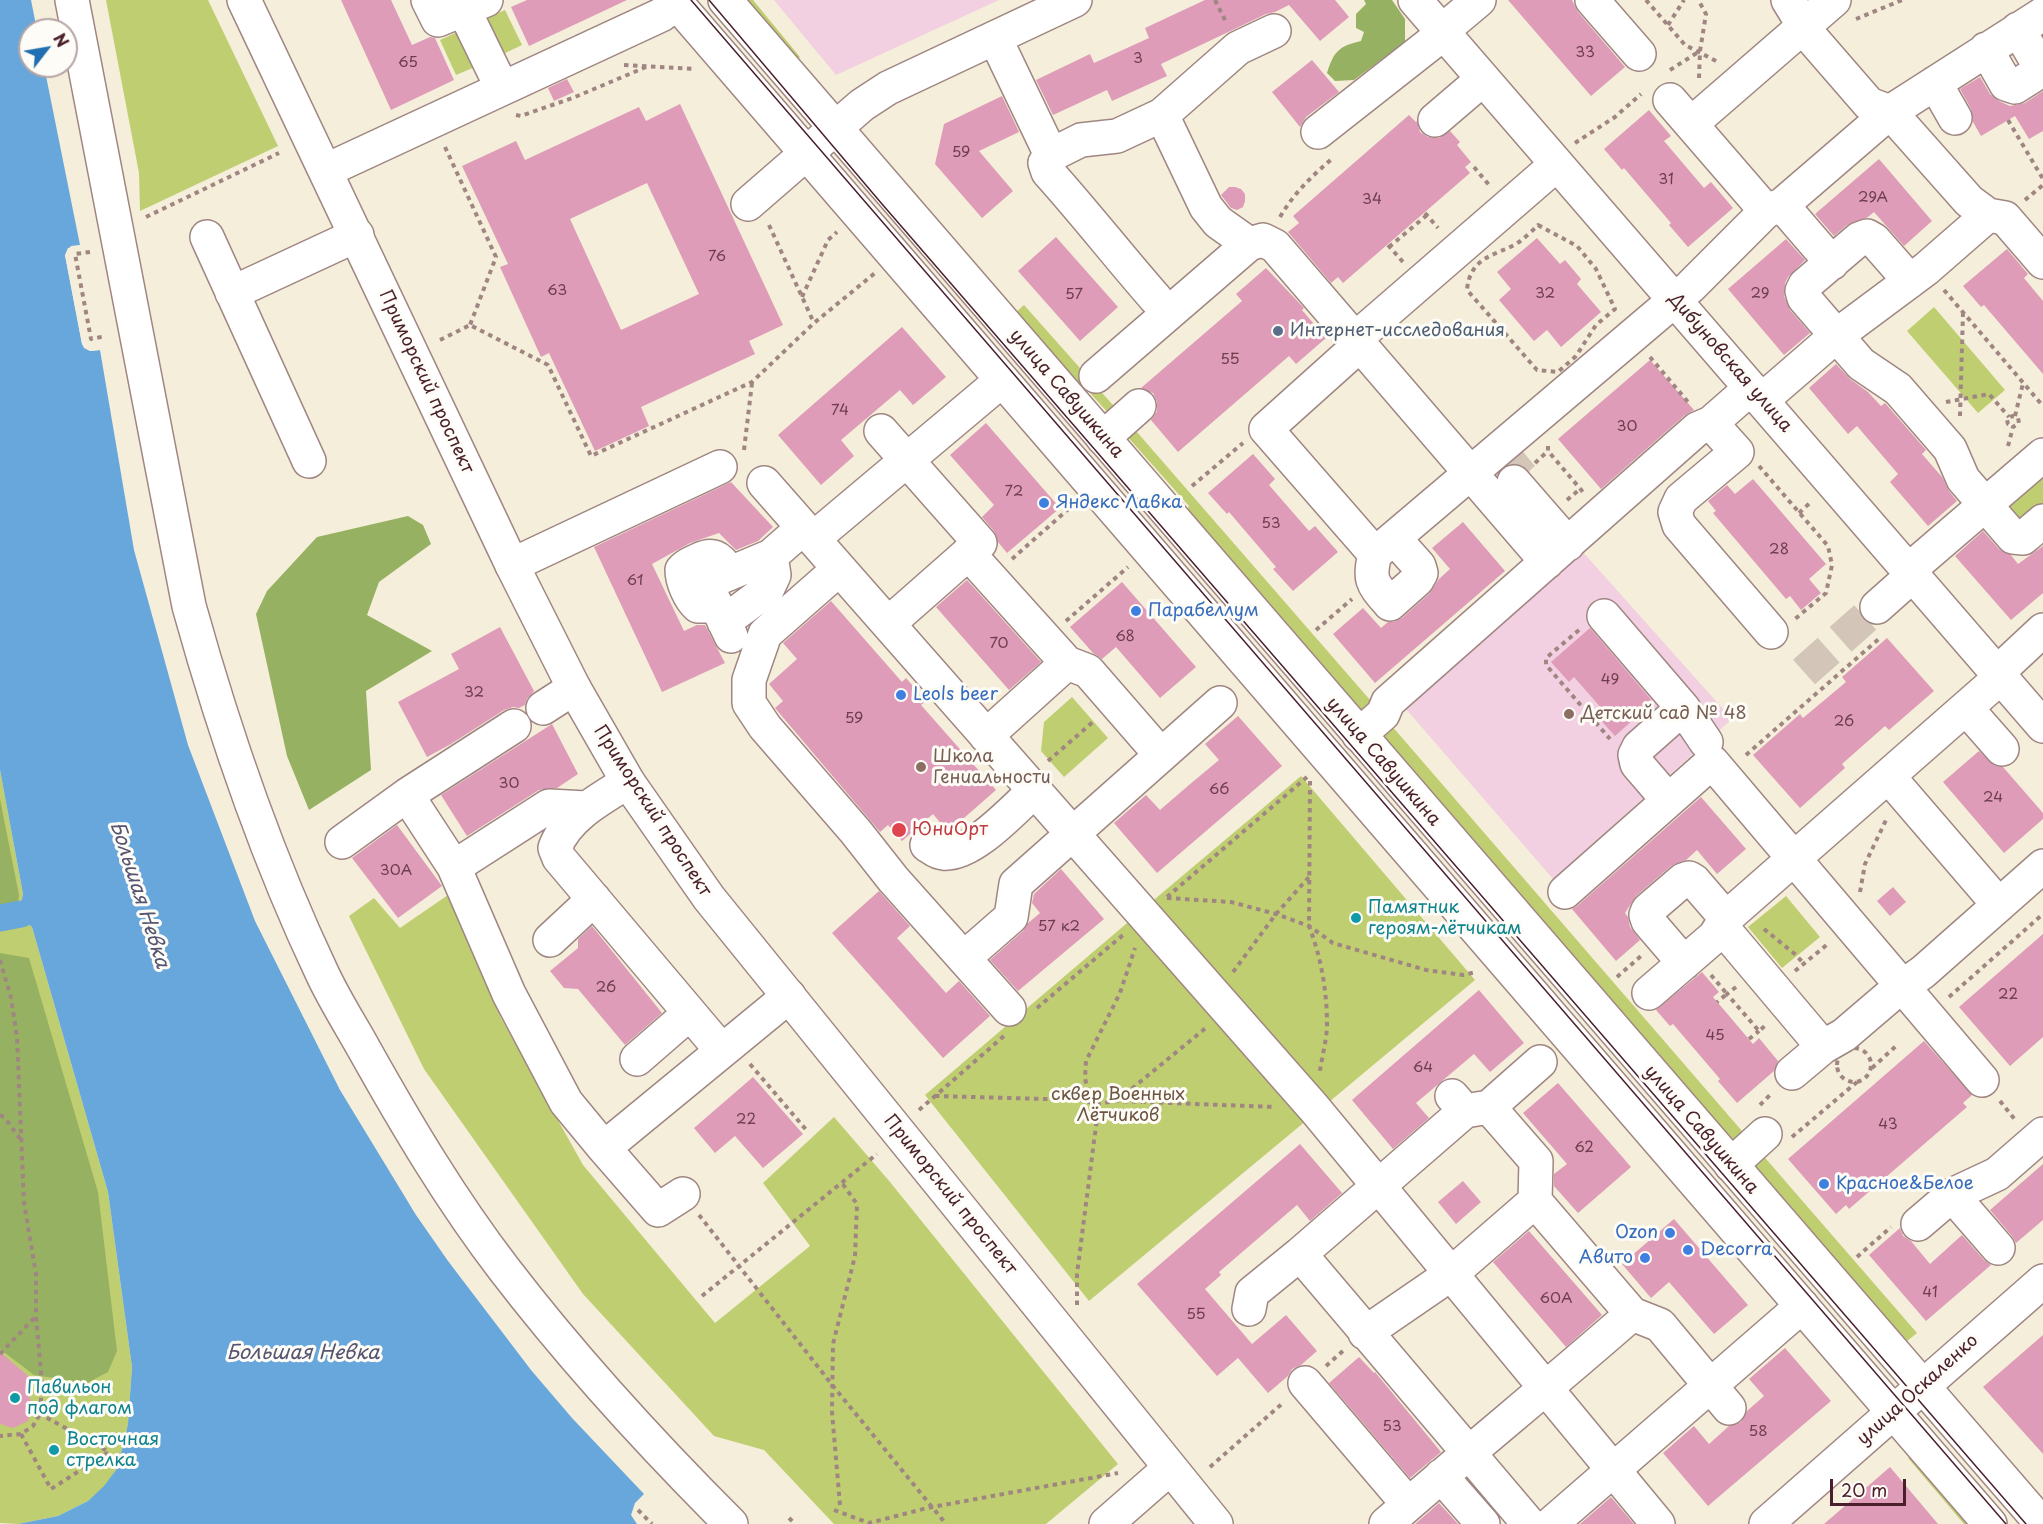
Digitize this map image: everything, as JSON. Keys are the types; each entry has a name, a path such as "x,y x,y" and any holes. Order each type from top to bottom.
{"main road":[{"path":"72,0 189,606 210,682 271,857 323,974 389,1093 447,1186 502,1267 560,1339 640,1431 731,1524"},
{"name":"Приморский проспект","path":"244,0 327,170 512,565 574,688 628,782 709,898 1216,1524"},
{"path":"428,0 438,21 475,5 502,88"},
{"name":"улица Савушкина","path":"725,0 1922,1387 2038,1509"},
{"path":"752,200 862,105 888,88 1075,0"},
{"name":"Дибуновская улица","path":"1415,0 1483,79 1564,155 1675,300 2043,726"},
{"path":"1329,142 1479,0"},
{"path":"1592,0 1639,54"},
{"path":"1832,262 1774,208 1675,100 1744,77 1796,13 1834,0"},
{"path":"327,170 661,15 676,1 1001,381 1990,1524"},
{"path":"1796,13 1810,36 1869,104 1890,112 1970,201 1988,215 2005,218 2043,262"},
{"path":"1564,155 1362,333 1354,350 1266,429 1381,557 1471,473 1675,300 1774,208 1890,112 2030,21 2039,65 2037,74 2015,87 2006,84 1986,50"},
{"path":"1156,299 1048,172 1044,163 1051,155 1081,140 1117,136 1162,115 1238,48 1274,31"},
{"path":"995,38 1051,155"},
{"path":"1436,120 1483,79"},
{"path":"1935,83 1955,118"},
{"path":"1162,115 1206,207 1218,222 1249,244"},
{"path":"1702,415 1757,394 1918,275 1988,215"},
{"path":"232,293 357,235"},
{"path":"1918,275 1867,236 1860,238 1805,285 1802,291 1804,298 1861,364 1898,389 1950,449 1963,479 2013,537 2023,538 2043,521"},
{"path":"207,237 309,461"},
{"path":"1096,376 1249,244 1263,240 1275,246 1471,473 1557,553"},
{"path":"771,556 774,575 767,590 723,620 710,592 710,585 714,580 771,556 808,533 907,460 1001,381"},
{"path":"1103,438 1139,406"},
{"path":"1702,415 1737,452 1681,499 1675,512 1679,525 1771,632"},
{"path":"1359,735 1383,714 1388,702 1698,429 1702,415"},
{"path":"881,431 980,543 888,624"},
{"path":"1883,618 1911,573 2043,455"},
{"path":"512,565 732,462"},
{"path":"1523,471 1557,553"},
{"path":"764,483 888,624 924,682 986,736 1102,866 1156,907 1222,1003 1379,1186 1420,1254 1451,1274 1658,1524"},
{"path":"968,553 1067,663 1088,671 1161,755"},
{"path":"839,569 765,634 749,680 749,703 765,727 856,832 893,879 1009,1009"},
{"path":"1604,616 1683,708 1706,742"},
{"path":"1649,993 1715,936 1735,922 1794,858 1893,781 2043,630"},
{"path":"986,736 1067,663"},
{"path":"543,708 574,688"},
{"path":"964,958 1011,917 1016,884 1220,703"},
{"path":"1668,800 1638,765 1635,755 1639,747 1683,708"},
{"path":"1966,708 2002,749"},
{"path":"342,842 407,795 514,726"},
{"path":"1565,892 1712,762 1982,1080"},
{"path":"1893,781 1999,904"},
{"path":"628,782 586,808 558,840 555,848 559,858 690,1013 727,1047"},
{"path":"927,845 940,853 955,853 974,845 1030,786"},
{"path":"407,795 454,867 509,994 566,1102 658,1210 683,1194"},
{"path":"454,867 549,806 586,808"},
{"path":"1792,1073 1923,972 2043,866"},
{"path":"1684,963 1648,921 1646,915 1648,910 1683,880 1689,878 1735,922 1774,989 1823,1047"},
{"path":"550,939 594,899"},
{"path":"604,1148 789,996"},
{"path":"637,1059 690,1013"},
{"path":"1249,1309 1252,1293 1379,1186 1468,1104 1540,1062"},
{"path":"1468,1104 1536,1161 1534,1201 1632,1314 1660,1325 1720,1396"},
{"path":"1731,1165 1769,1128"},
{"path":"1918,1224 1952,1195 1998,1174 2038,1138"},
{"path":"1952,1195 1998,1248"},
{"path":"1365,1333 1451,1274 1534,1201"},
{"path":"1300,1254 1529,1524"},
{"name":"улица Оскаленко","path":"1766,1524 1922,1387 2040,1290"},
{"path":"1551,1524 1613,1470 1720,1396 1802,1306"},
{"path":"1305,1383 1397,1514 1632,1314"},
{"path":"1106,1524 1170,1468"},
{"path":"1441,1476 1483,1524"}],"path":[{"path":"1646,0 1685,45 1700,51 1744,77"},
{"path":"1668,25 1684,0"},
{"path":"1564,155 1615,117 1675,100 1700,51 1706,14 1700,3"},
{"path":"1675,100 1700,51"},
{"path":"623,65 697,69"},
{"path":"433,120 496,257 470,326 440,339"},
{"path":"2008,120 2043,179"},
{"path":"1279,219 1329,142"},
{"path":"146,217 279,153"},
{"path":"1474,167 1495,192"},
{"path":"752,200 814,324"},
{"path":"1407,268 1388,246 1426,214 1444,235"},
{"path":"1538,225 1576,246 1596,269 1615,309 1596,325 1576,356 1558,372 1537,370 1467,290 1468,280 1477,265 1491,254 1517,244 1538,225"},
{"path":"802,297 828,240 842,227"},
{"path":"90,252 75,254 91,339 106,336"},
{"path":"470,326 548,365 591,456 752,382 814,324 879,270"},
{"path":"1918,275 1963,312 2043,406"},
{"path":"1950,449 1959,441 1963,312"},
{"path":"1632,336 1702,415"},
{"path":"732,462 752,382"},
{"path":"1960,398 1989,394 2009,417 2008,424 2013,428 2019,423 2016,416 2023,382"},
{"path":"2009,417 2016,416"},
{"path":"1192,486 1252,435 1266,429"},
{"path":"1548,445 1548,452 1587,498"},
{"path":"1523,471 1548,452"},
{"path":"1737,452 1752,458 1828,546 1832,565 1826,593 1788,626 1771,632"},
{"path":"1799,513 1810,503"},
{"path":"991,578 1074,504"},
{"path":"1316,630 1381,557"},
{"path":"1045,639 1129,567"},
{"path":"1604,616 1597,615 1546,658 1546,665 1618,748 1635,755"},
{"path":"1746,755 1883,618"},
{"path":"1030,786 1115,702"},
{"path":"935,1096 1083,1100 1095,1104 1117,1101 1314,1108 1327,1025 1323,976 1317,946 1309,926 1310,774 1156,907 1120,993 1086,1061 1085,1078 1088,1092 1095,1104 1097,1118 1077,1274 1077,1308"},
{"path":"1774,989 1863,915 1860,891 1865,864 1889,814 1893,781"},
{"path":"1117,1101 1222,1003 1276,914 1309,876"},
{"path":"1156,907 1231,902 1309,926 1333,943 1426,970 1463,975 1478,972"},
{"path":"1946,999 2043,915"},
{"path":"1735,922 1796,955 1804,964"},
{"path":"0,960 11,998 17,1037 24,1203 36,1274 36,1316 42,1384 40,1414 33,1426 21,1434 0,1436"},
{"path":"1717,1002 1727,994"},
{"path":"1749,1039 1759,1031"},
{"path":"1871,1068 1896,1046"},
{"path":"727,1047 808,1132"},
{"path":"1769,1128 1792,1073"},
{"path":"1982,1080 2038,1138"},
{"path":"1769,1128 1857,1082"},
{"path":"0,1115 5,1118 21,1140"},
{"path":"702,1296 877,1154"},
{"path":"840,1505 832,1412 833,1344 855,1256 858,1204 842,1183"},
{"path":"683,1194 833,1386 946,1524"},
{"path":"1857,1257 1900,1219 1918,1224"},
{"path":"0,1354 36,1316"},
{"path":"1210,1467 1365,1333"},
{"path":"21,1434 51,1489 109,1452 40,1414"},
{"path":"834,1510 869,1523 932,1508 1123,1472"},
{"path":"638,1510 652,1524"},
{"path":"789,1518 795,1524"}],"shaded area":[{"path":"774,0 999,0 836,75"},
{"name":"Детский сад № 48","path":"1582,551 1732,719 1553,879 1406,709"}],"green space":[{"path":"106,0 208,0 278,146 140,211 139,173"},
{"path":"739,0 753,0 800,57 793,63"},
{"path":"1364,0 1392,0 1405,19 1405,42 1354,80 1335,81 1327,73 1332,59 1342,48 1361,41 1364,32 1356,28 1356,14 1366,4"},
{"path":"505,10 522,45 497,57 482,23 487,18"},
{"path":"457,32 482,64 456,75 440,40"},
{"path":"1024,305 1120,413 1110,415 1082,384 1073,387 1012,316"},
{"path":"1934,307 2005,390 1978,413 1907,331"},
{"path":"1130,424 1377,708 1362,721 1185,517 1189,506 1126,435"},
{"path":"2043,472 2043,514 2027,527 2006,510 2007,503"},
{"path":"408,516 423,525 431,544 379,582 367,615 432,651 366,691 371,770 309,810 287,756 256,614 267,591 317,537"},
{"path":"1072,697 1108,738 1064,777 1041,751 1044,722"},
{"path":"1391,725 1748,1138 1734,1145 1377,738"},
{"path":"0,770 23,894 19,904 24,923 32,927 108,1192 132,1367 125,1439 116,1470 104,1487 88,1501 58,1516 18,1524 0,1523"},
{"path":"1301,776 1475,980 1329,1102 1149,904"},
{"path":"0,799 19,895 18,904 0,908"},
{"path":"448,895 501,1018 583,1165 715,1323 810,1246 763,1183 834,1117 890,1182 1118,1464 1046,1524 834,1524 764,1450 714,1436 583,1294 424,1069 349,916 374,898 400,928"},
{"path":"1786,896 1820,937 1782,968 1748,927"},
{"name":"сквер Военных Лётчиков","path":"1133,918 1313,1115 1089,1301 925,1095"},
{"path":"0,953 29,958 98,1192 117,1351 108,1372 87,1383 34,1375 0,1349"},
{"path":"1760,1152 1917,1333 1901,1346 1750,1163"},
{"path":"1915,1452 1976,1524 1964,1524 1908,1458"}],"water":[{"name":"Большая Невка","path":"0,0 31,0 35,18 18,18 18,78 46,78 80,245 71,246 65,255 82,344 90,351 100,350 134,550 188,745 255,921 340,1090 416,1215 531,1370 572,1418 644,1494 635,1503 631,1515 637,1524 18,1524 58,1516 88,1501 104,1486 116,1470 128,1423 132,1367 108,1192 32,927 24,923 18,904 21,903 23,894 0,770"}],"pier":[{"path":"80,245 80,248 70,250 68,254 85,343 90,348 99,347 100,350 90,351 82,344 65,255 68,248"}],"building":[{"path":"341,0 391,0 412,45 430,37 435,38 454,80 391,110"},
{"path":"527,0 627,0 529,46 511,7"},
{"path":"1205,0 1335,0 1349,17 1320,41 1289,5 1161,64 1167,76 1112,101 1107,90 1053,115 1036,80 1090,54 1094,63 1149,38 1145,28"},
{"path":"1508,0 1572,0 1578,12 1625,67 1591,96"},
{"path":"1312,60 1339,92 1306,117 1300,127 1272,92"},
{"path":"1980,77 1990,94 2010,106 2025,103 2043,91 2043,131 2029,139 2015,116 1981,136 1973,122 1971,109 1960,89"},
{"path":"567,79 574,92 554,101 548,88"},
{"path":"1002,96 1019,132 979,151 1013,191 982,218 935,164 944,124"},
{"path":"680,104 783,325 749,341 755,354 641,407 649,426 595,451 549,353 541,357 500,267 508,264 462,166 516,141 525,160 639,107 646,121","holes":["647,183 699,294 621,330 570,219"]},
{"path":"1649,110 1671,136 1664,141 1704,188 1711,182 1733,208 1688,247 1669,225 1671,223 1624,168 1622,170 1604,149"},
{"path":"1409,115 1417,121 1420,132 1428,137 1439,138 1450,131 1460,142 1457,145 1471,162 1465,167 1470,173 1343,283 1338,277 1331,283 1288,232 1299,223 1293,216"},
{"path":"1879,159 1932,221 1904,246 1874,212 1868,217 1847,225 1834,236 1815,214"},
{"path":"1229,187 1241,189 1245,194 1243,207 1237,210 1231,208 1221,195"},
{"path":"1056,237 1118,307 1080,341 1018,271"},
{"path":"1537,238 1560,264 1565,260 1581,279 1577,284 1601,312 1561,347 1547,330 1534,341 1499,300 1511,289 1497,272"},
{"path":"1786,239 1805,260 1788,277 1784,296 1790,310 1810,333 1784,355 1728,289"},
{"path":"2007,249 2028,274 2024,278 2043,301 2043,374 1984,305 1981,307 1963,286"},
{"path":"1266,268 1304,308 1302,310 1326,338 1296,364 1289,356 1178,452 1151,420 1157,411 1157,402 1153,393 1141,388 1242,301 1236,294"},
{"path":"902,327 946,377 913,405 900,390 841,440 854,456 821,485 778,435"},
{"path":"1650,360 1694,410 1685,415 1601,489 1558,439"},
{"path":"1836,364 1881,406 1885,403 1926,450 1922,454 1942,477 1957,501 1928,526 1890,482 1898,474 1857,426 1848,434 1809,388"},
{"path":"986,423 1060,508 1007,553 998,542 994,531 982,517 994,505 950,455"},
{"path":"1253,454 1275,479 1269,485 1309,531 1315,526 1338,552 1293,591 1273,569 1276,567 1229,512 1227,514 1208,493"},
{"path":"1753,479 1826,564 1809,579 1821,593 1801,610 1790,596 1786,599 1713,513 1716,511 1708,501 1727,485 1735,494"},
{"path":"731,482 773,527 758,541 736,550 719,533 690,543 652,564 684,631 697,625 705,625 725,663 662,692 594,547"},
{"path":"1463,522 1505,571 1375,683 1333,634 1363,608 1381,628 1388,622 1402,618 1429,594 1439,579 1450,569 1432,548"},
{"path":"1983,531 1999,549 2011,555 2018,564 2043,546 2043,593 2011,620 1955,556"},
{"path":"967,580 1041,662 1009,690 936,607"},
{"path":"1122,582 1196,667 1160,698 1116,647 1102,659 1093,653 1070,627"},
{"path":"831,601 902,682 906,678 926,701 921,705 996,790 948,832 933,814 902,841 888,825 880,832 775,708 783,701 769,684 797,659 783,643"},
{"path":"500,627 534,691 525,705 504,710 427,757 398,702 459,669 451,654"},
{"path":"1590,628 1653,702 1615,736 1597,716 1603,710 1574,677 1569,682 1551,662"},
{"path":"1887,638 1934,691 1889,730 1885,726 1842,764 1845,768 1800,808 1753,755 1800,714 1803,718 1846,682 1842,677"},
{"path":"1238,716 1282,766 1157,873 1114,823 1146,795 1160,810 1219,760 1205,744"},
{"path":"552,724 578,774 557,788 539,790 467,836 441,795"},
{"path":"1979,751 1995,766 2003,767 2043,813 2043,819 2004,853 1943,782"},
{"path":"1701,797 1746,849 1717,874 1697,850 1686,860 1671,866 1636,896 1625,913 1630,927 1640,940 1616,961 1572,909"},
{"path":"397,825 442,886 398,918 352,858"},
{"path":"1061,869 1104,919 1018,991 990,960 1040,913 1032,903 1034,894"},
{"path":"1893,887 1906,902 1890,916 1877,901"},
{"path":"879,891 910,926 897,938 946,993 959,981 990,1016 943,1058 832,933"},
{"path":"592,926 662,1013 625,1045 578,989 564,988 550,971 578,948 578,939"},
{"path":"2043,934 2043,1037 2010,1066 1959,1007"},
{"path":"1702,972 1719,992 1713,997 1753,1044 1759,1038 1778,1061 1774,1071 1737,1103 1718,1081 1720,1079 1673,1024 1670,1026 1656,1010"},
{"path":"1479,990 1524,1043 1490,1072 1474,1054 1416,1103 1429,1118 1393,1149 1352,1100"},
{"path":"1924,1041 1972,1095 1963,1103 1967,1107 1849,1209 1846,1205 1836,1214 1788,1159"},
{"path":"753,1077 803,1134 763,1168 735,1136 715,1153 694,1128"},
{"path":"1558,1083 1631,1167 1578,1213 1554,1186 1554,1174 1567,1164 1523,1113"},
{"path":"1300,1144 1342,1193 1310,1221 1297,1205 1219,1272 1221,1275 1205,1289 1252,1344 1286,1315 1317,1351 1301,1365 1292,1369 1288,1376 1268,1393 1238,1358 1217,1376 1137,1284"},
{"path":"2043,1164 2043,1220 2016,1243 1990,1210"},
{"path":"1463,1181 1481,1202 1456,1224 1438,1202"},
{"path":"1674,1219 1748,1305 1714,1334 1669,1282 1651,1298 1622,1264"},
{"path":"1900,1228 1903,1236 1911,1241 1930,1264 1962,1235 1991,1265 1926,1321 1869,1255"},
{"path":"1529,1231 1602,1315 1566,1347 1493,1262"},
{"path":"2043,1335 2043,1454 1983,1387"},
{"path":"1785,1348 1831,1401 1708,1506 1663,1453 1694,1426 1709,1444 1729,1426 1741,1422 1747,1411 1764,1396 1749,1379"},
{"name":"Павильон под флагом","path":"0,1352 34,1381 26,1390 33,1405 28,1421 13,1428 0,1424"},
{"path":"1359,1357 1375,1372 1441,1452 1410,1478 1329,1383"},
{"path":"1890,1467 1938,1524 1824,1524"},
{"path":"1611,1497 1634,1524 1580,1524"},
{"path":"1439,1503 1458,1524 1415,1524 1429,1512"}],"waterway":[{"path":"0,918 21,914"}],"tunnel":[{"path":"1514,482 1513,470 1516,461 1532,447"},
{"path":"1804,672 1877,607"}],"tram line":[{"path":"691,0 2006,1524"},
{"path":"709,0 882,204 2026,1524"}],"place":[{"name":"Интернет-исследования","path":"1278,331"},
{"name":"Яндекс Лавка","path":"1044,503"},
{"name":"Парабеллум","path":"1136,611"},
{"name":"Leols beer","path":"901,695"},
{"name":"Детский сад № 48","path":"1569,714"},
{"name":"Школа Гениальности","path":"921,767"},
{"name":"ЮниОрт","path":"899,830"},
{"name":"Памятник героям-лётчикам","path":"1356,918"},
{"name":"Красное&Белое","path":"1824,1184"},
{"name":"Ozon","path":"1670,1233"},
{"name":"Decorra","path":"1688,1250"},
{"name":"Авито","path":"1645,1258"},
{"name":"Павильон под флагом","path":"15,1398"},
{"name":"Восточная стрелка","path":"54,1450"}]}
